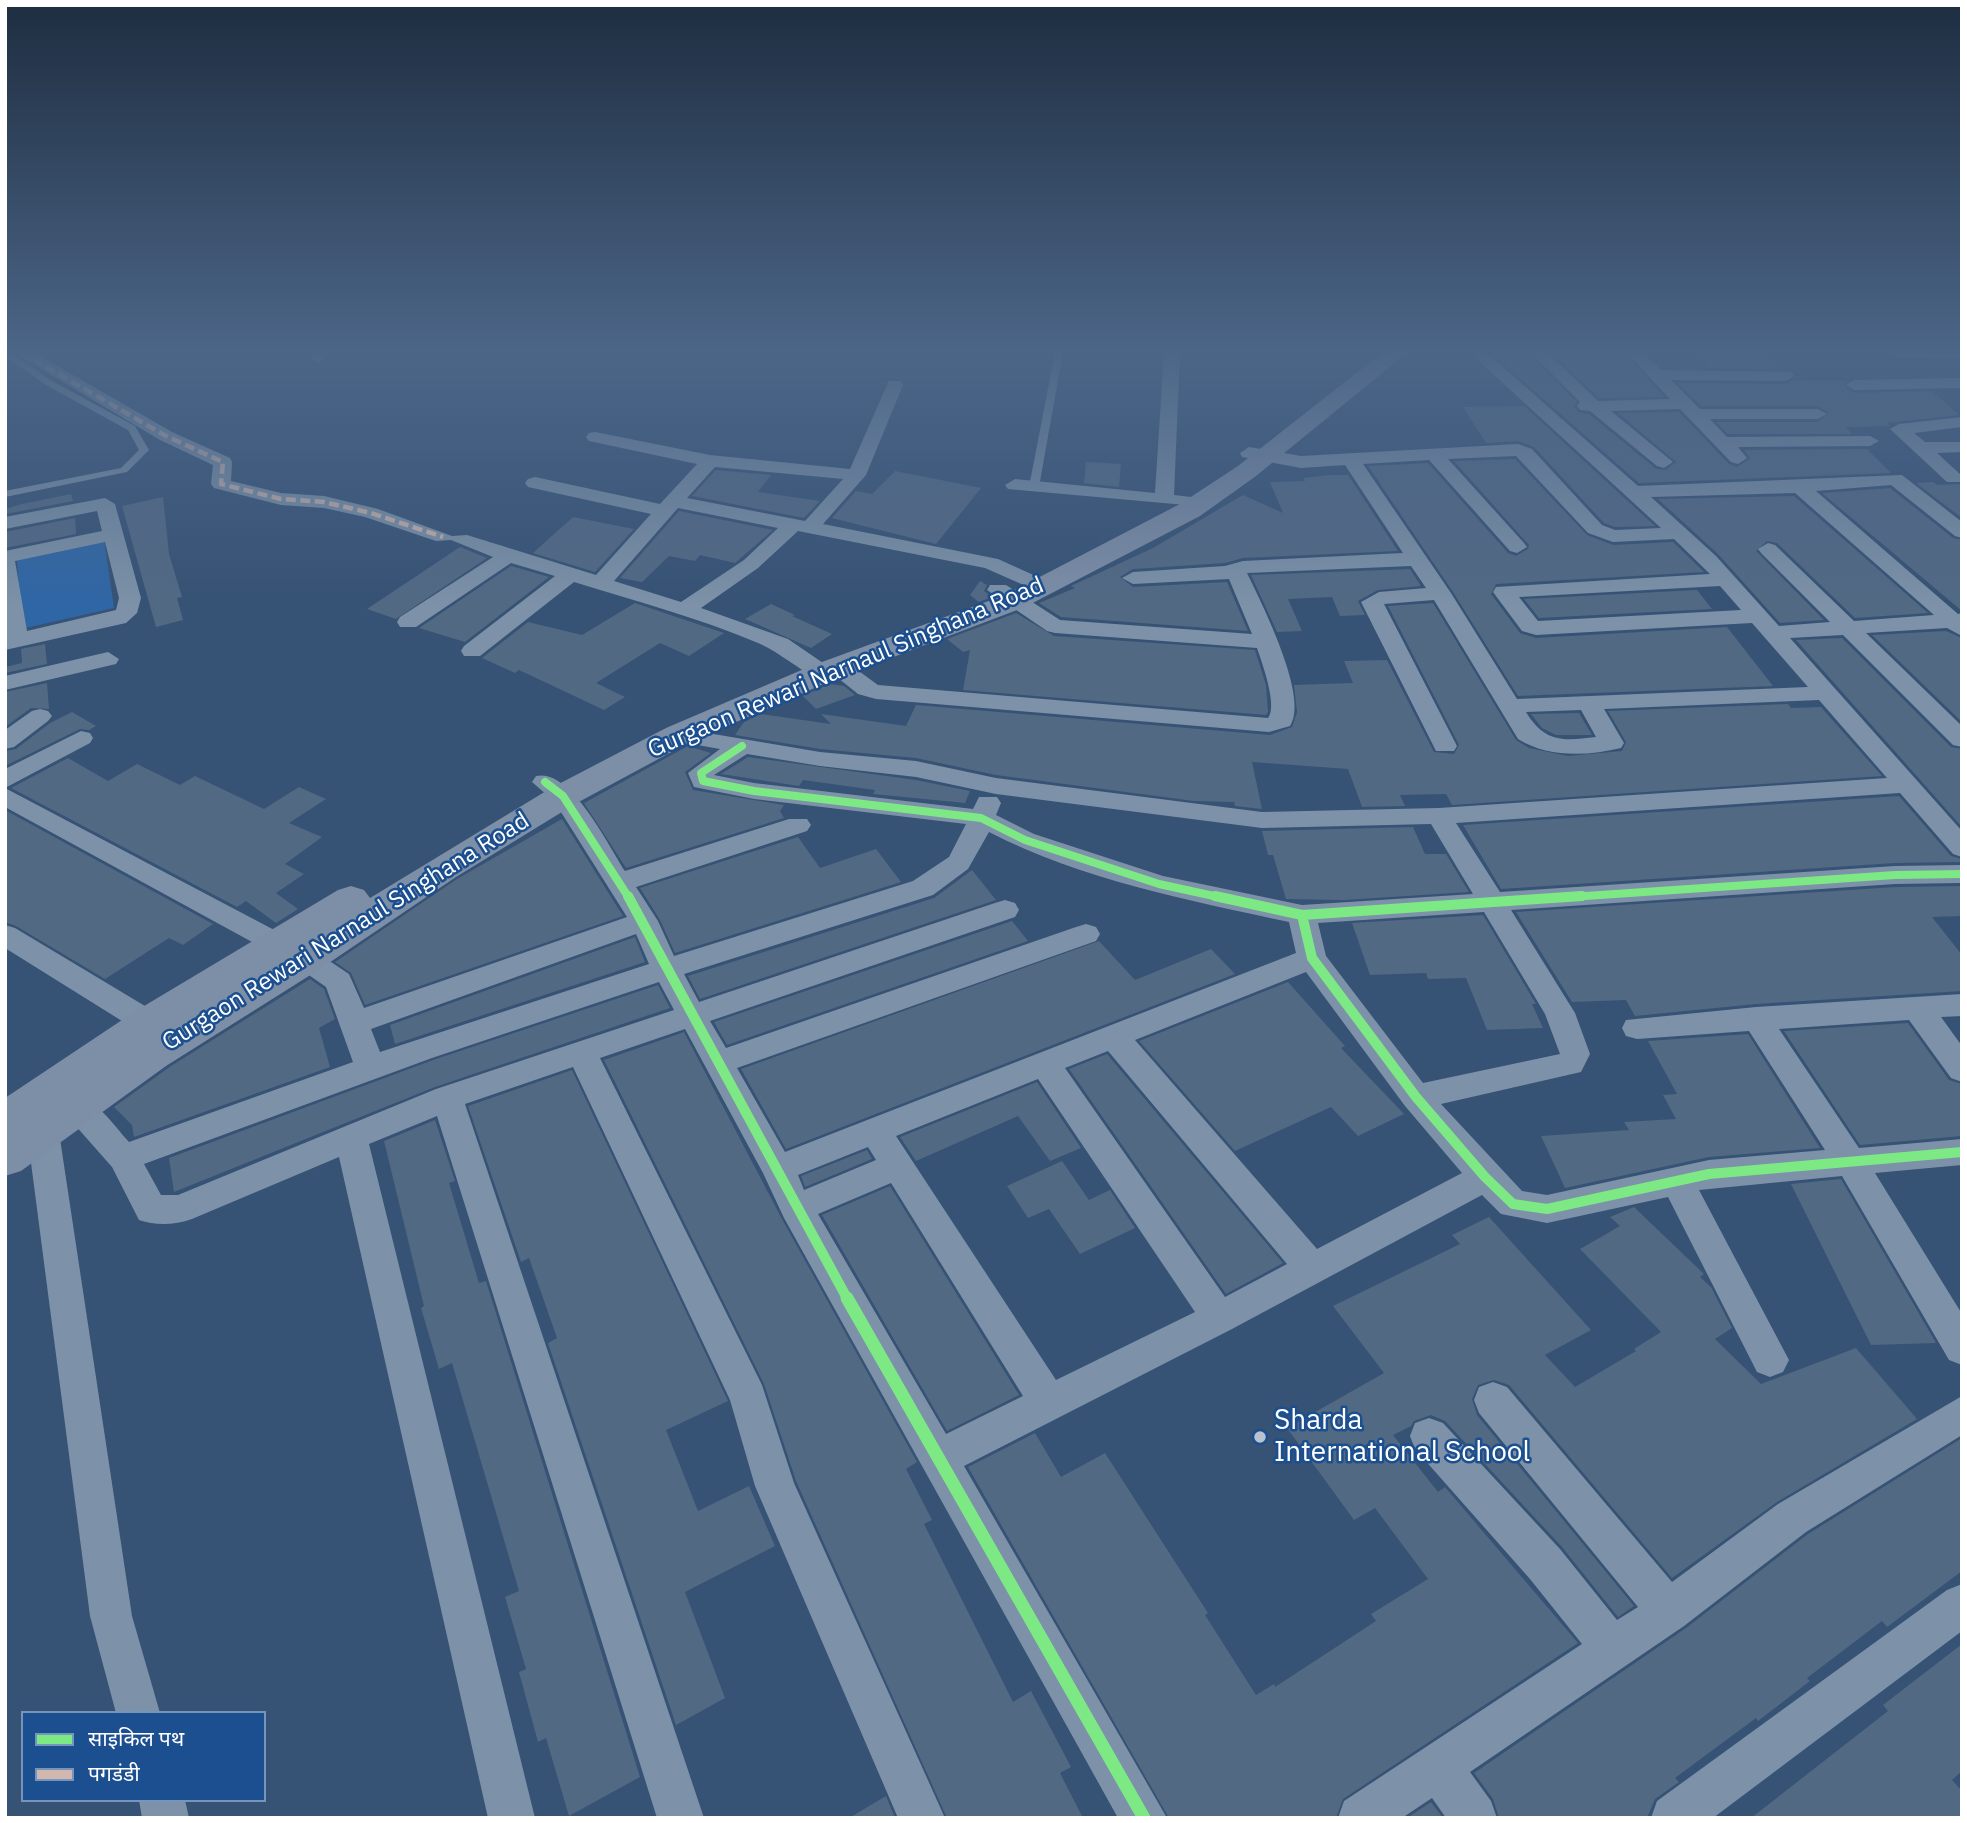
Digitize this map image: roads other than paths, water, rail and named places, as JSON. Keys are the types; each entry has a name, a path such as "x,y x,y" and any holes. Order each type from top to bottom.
{"main road":[{"path":"1257,455 1278,437"},
{"name":"Gurgaon Rewari Narnaul Singhana Road","path":"5,1158 292,951 443,868 554,789 678,735 823,666 1020,589 1182,500 1257,455 1281,437"},
{"path":"554,789 631,738 823,666"},
{"path":"5,1121 149,1023 292,951"}],"street":[{"path":"168,437 223,462 221,484 281,499 336,504 573,573 747,631 876,692 1269,725 1282,721 1285,709 1267,642 1233,570"},
{"path":"595,437 710,461 856,475"},
{"path":"684,610 802,526 856,475 872,437"},
{"path":"1025,486 1182,500 1178,437"},
{"path":"1572,437 1637,492 1725,579 1962,848"},
{"path":"1633,437 1664,462"},
{"path":"1717,437 1738,458"},
{"path":"1909,437 1958,481"},
{"path":"1722,442 1870,442"},
{"path":"1922,448 1962,447"},
{"path":"1257,455 1301,462 1521,451 1595,529 1602,533 1613,536 1679,533"},
{"path":"1434,455 1517,547"},
{"path":"1352,460 1440,593 1527,734 1537,741 1560,746 1612,743 1589,704"},
{"path":"601,582 710,461"},
{"path":"1637,492 1800,487 1895,480 1958,481"},
{"path":"1895,480 1962,532"},
{"path":"534,483 802,526 991,563 1020,589 1051,625 1267,642"},
{"path":"1800,487 1958,623"},
{"path":"5,523 105,504 130,598 126,614 118,618 11,642 5,560 112,535"},
{"path":"1768,549 1962,740"},
{"path":"408,622 509,555"},
{"path":"1133,578 1243,567 1418,559"},
{"path":"472,651 573,573"},
{"path":"1725,579 1504,592 1530,626 1536,628 1758,616"},
{"path":"1440,593 1380,597 1372,602 1445,746"},
{"path":"1773,633 1958,623"},
{"path":"5,683 108,659"},
{"path":"1510,706 1827,692"},
{"path":"5,742 40,716"},
{"path":"678,735 820,759 916,769 996,786 1262,820 1438,816 1905,785"},
{"path":"5,780 81,738"},
{"path":"742,746 701,773 703,781 754,791 981,818 1026,840 1159,884 1302,915 1962,874"},
{"path":"124,1158 370,1067 665,967 943,879 962,863 996,786"},
{"path":"554,789 621,882 644,921 665,967 720,1062 796,1208 1144,1818"},
{"path":"5,796 292,951 339,981 370,1067"},
{"path":"1416,1097 1570,1064 1575,1054 1560,1013 1494,902 1438,816"},
{"path":"621,882 798,825"},
{"path":"75,1107 124,1158 151,1210 164,1212 203,1201 351,1136 447,1098 1005,910"},
{"path":"1302,915 1312,958 1416,1097 1485,1177 1513,1204 1547,1209 1709,1174 1852,1164 1962,1152"},
{"path":"354,1023 644,921"},
{"path":"720,1062 1086,934"},
{"path":"5,935 149,1023"},
{"path":"778,1169 1312,958"},
{"path":"1637,1028 1962,1005"},
{"path":"1918,1009 1962,1070"},
{"path":"1756,1018 1852,1164 1962,1348"},
{"path":"1114,1037 1311,1267"},
{"path":"581,1051 749,1398 775,1486 922,1818"},
{"path":"1044,1063 1219,1318"},
{"path":"447,1098 681,1818"},
{"path":"875,1130 900,1165 1048,1402"},
{"path":"43,1132 111,1616 137,1711"},
{"path":"351,1136 512,1818"},
{"path":"796,1208 900,1165"},
{"path":"939,1458 1219,1318 1485,1177"},
{"path":"1678,1182 1770,1360"},
{"path":"1493,1400 1669,1611"},
{"path":"1361,1818 1669,1611 1792,1518 1962,1414"},
{"path":"1429,1436 1545,1564 1613,1649"},
{"path":"1674,1818 1962,1605"},
{"path":"1439,1768 1474,1818"}],"lane":[{"path":"5,494 124,470 144,450 137,437"},
{"path":"1025,486 1037,437"}],"place":[{"name":"Sharda International School","path":"1260,1437"}]}
